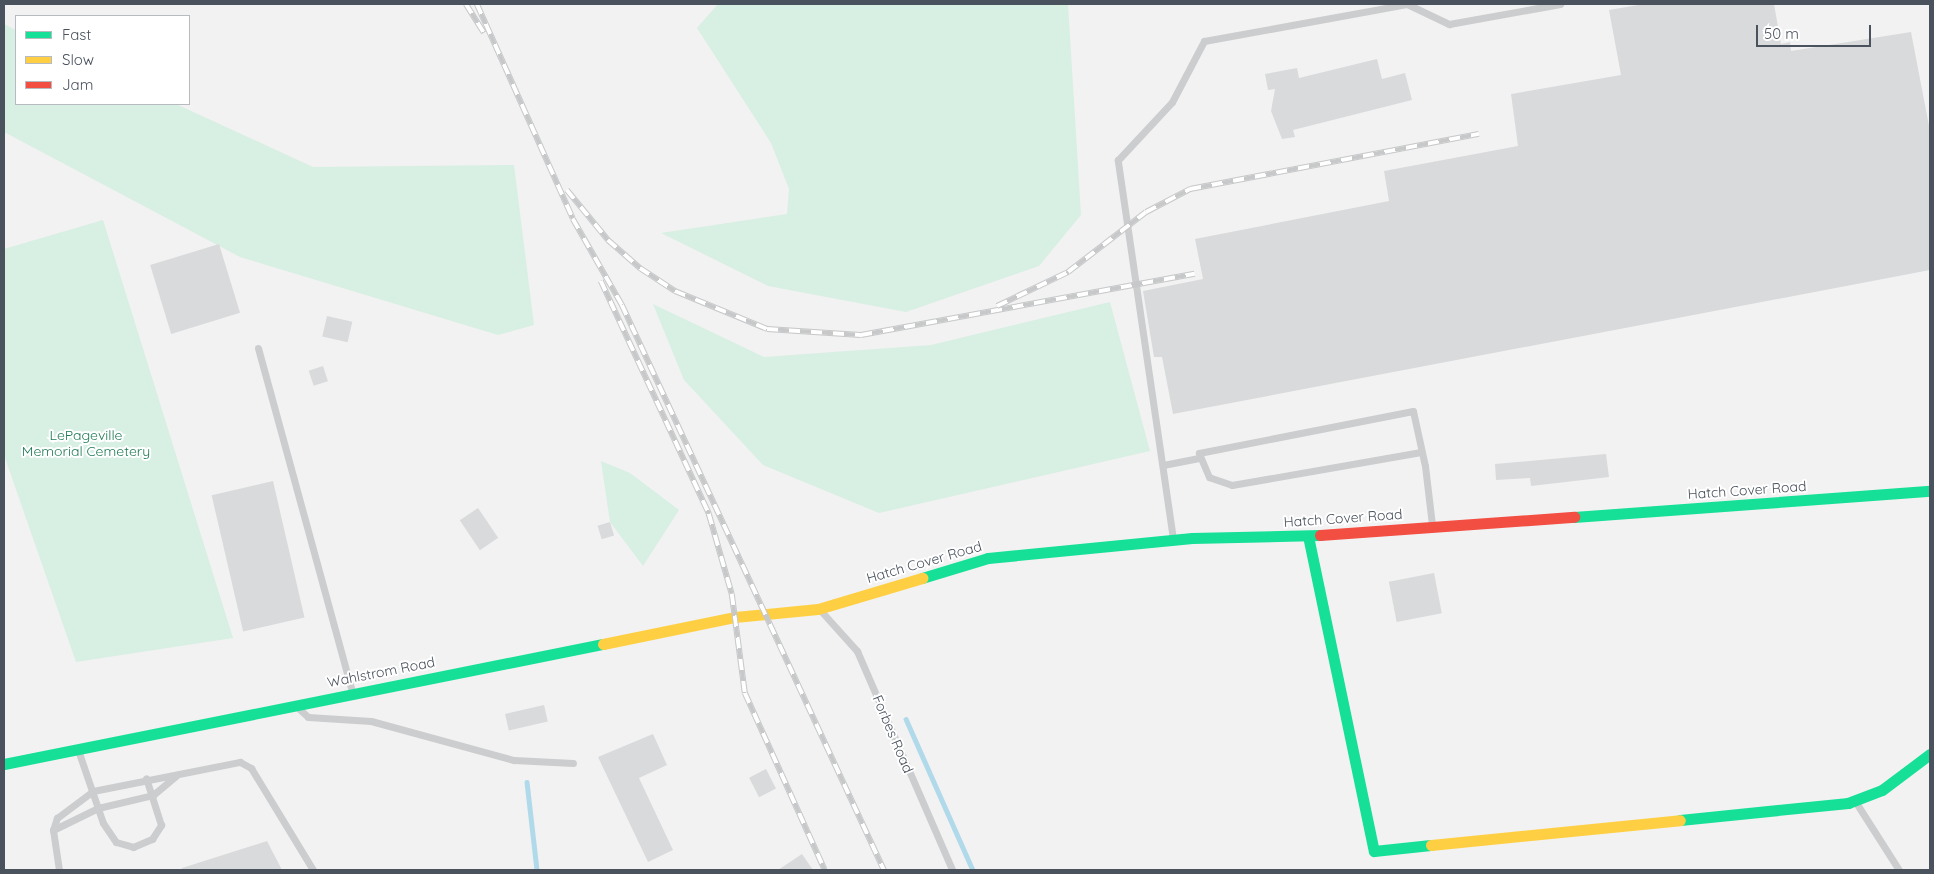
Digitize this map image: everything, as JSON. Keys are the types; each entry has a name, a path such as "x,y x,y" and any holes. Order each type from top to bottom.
{"street":[{"name":"Hatch Cover Road","path":"765,611 818,609 988,558 1173,539 1308,536 1930,491"},
{"path":"1308,536 1374,851 1855,800 1882,790 1930,754"},
{"name":"Wahlstrom Road","path":"4,764 294,704 765,611"}],"lane":[{"path":"1173,539 1118,160 1172,102 1204,41 1407,4 1449,24 1560,4"},
{"path":"258,348 352,693"},
{"path":"1421,452 1232,485 1209,477 1200,458 1200,453 1413,411 1421,452 1433,527"},
{"path":"1162,465 1200,458"},
{"name":"Forbes Road","path":"818,609 857,651 952,870"},
{"path":"294,704 308,717 371,721 514,760 573,763"},
{"path":"78,750 98,808 116,842 133,847 152,839 161,825 146,778"},
{"path":"59,870 53,830 58,818 93,791 146,778 176,776 240,762 251,768 313,870"},
{"path":"53,830 98,808 153,795 176,776"},
{"path":"1855,800 1899,870"}],"green space":[{"path":"718,4 1068,4 1081,215 1039,266 906,312 768,286 661,233 787,214 789,189 771,143 697,28"},
{"path":"4,24 15,30 15,105 178,105 313,167 514,165 534,325 498,335 240,257 4,132"},
{"name":"LePageville Memorial Cemetery","path":"103,220 233,638 76,662 4,455 4,249"},
{"path":"1110,302 1150,451 879,513 763,465 684,380 653,304 764,357 931,345"},
{"path":"601,461 630,473 679,510 643,566 610,522"}],"building":[{"path":"1644,4 1774,4 1781,44 1790,42 1791,51 1911,32 1930,131 1930,270 1173,414 1162,357 1154,357 1143,291 1203,279 1195,239 1389,201 1384,171 1518,146 1511,94 1621,75 1609,10"},
{"path":"1377,59 1382,79 1405,73 1412,100 1293,130 1295,137 1282,139 1271,111 1275,89 1268,90 1265,74 1297,68 1299,78"},
{"path":"219,244 240,313 171,334 150,265"},
{"path":"327,316 352,322 348,342 322,336"},
{"path":"323,366 328,381 314,386 309,371"},
{"path":"1606,454 1609,477 1531,486 1530,478 1496,480 1495,464"},
{"path":"273,481 304,617 243,632 212,495"},
{"path":"478,508 498,538 480,550 460,520"},
{"path":"610,522 614,535 602,539 598,526"},
{"path":"1434,573 1442,613 1397,622 1389,582"},
{"path":"544,705 548,722 509,731 505,714"},
{"path":"653,734 667,765 639,778 673,850 648,862 598,757"},
{"path":"766,769 776,789 759,797 749,778"},
{"path":"267,841 282,870 182,870 182,868"},
{"path":"802,854 813,870 778,870"}],"waterway":[{"path":"906,719 973,870"},
{"path":"527,782 537,870"}],"railway":[{"path":"466,4 484,33"},
{"path":"477,4 573,219 622,305 884,870"},
{"path":"997,306 1068,272 1146,212 1190,189 1479,134"},
{"path":"567,190 608,240 640,268 675,291 767,329 861,335 1194,274"},
{"path":"601,281 709,514 732,594 745,693 825,870"}],"traffic: fast":[{"path":"1574,517 1930,491"},
{"path":"922,578 988,558 1192,538 1320,535"},
{"path":"1308,536 1374,851 1431,845"},
{"path":"4,764 603,644"},
{"path":"1680,820 1848,803 1882,790 1930,754"}],"traffic: slow":[{"path":"603,644 735,617 818,609 922,578"},
{"path":"1431,845 1680,820"}],"traffic: jam":[{"path":"1320,535 1574,517"}]}
